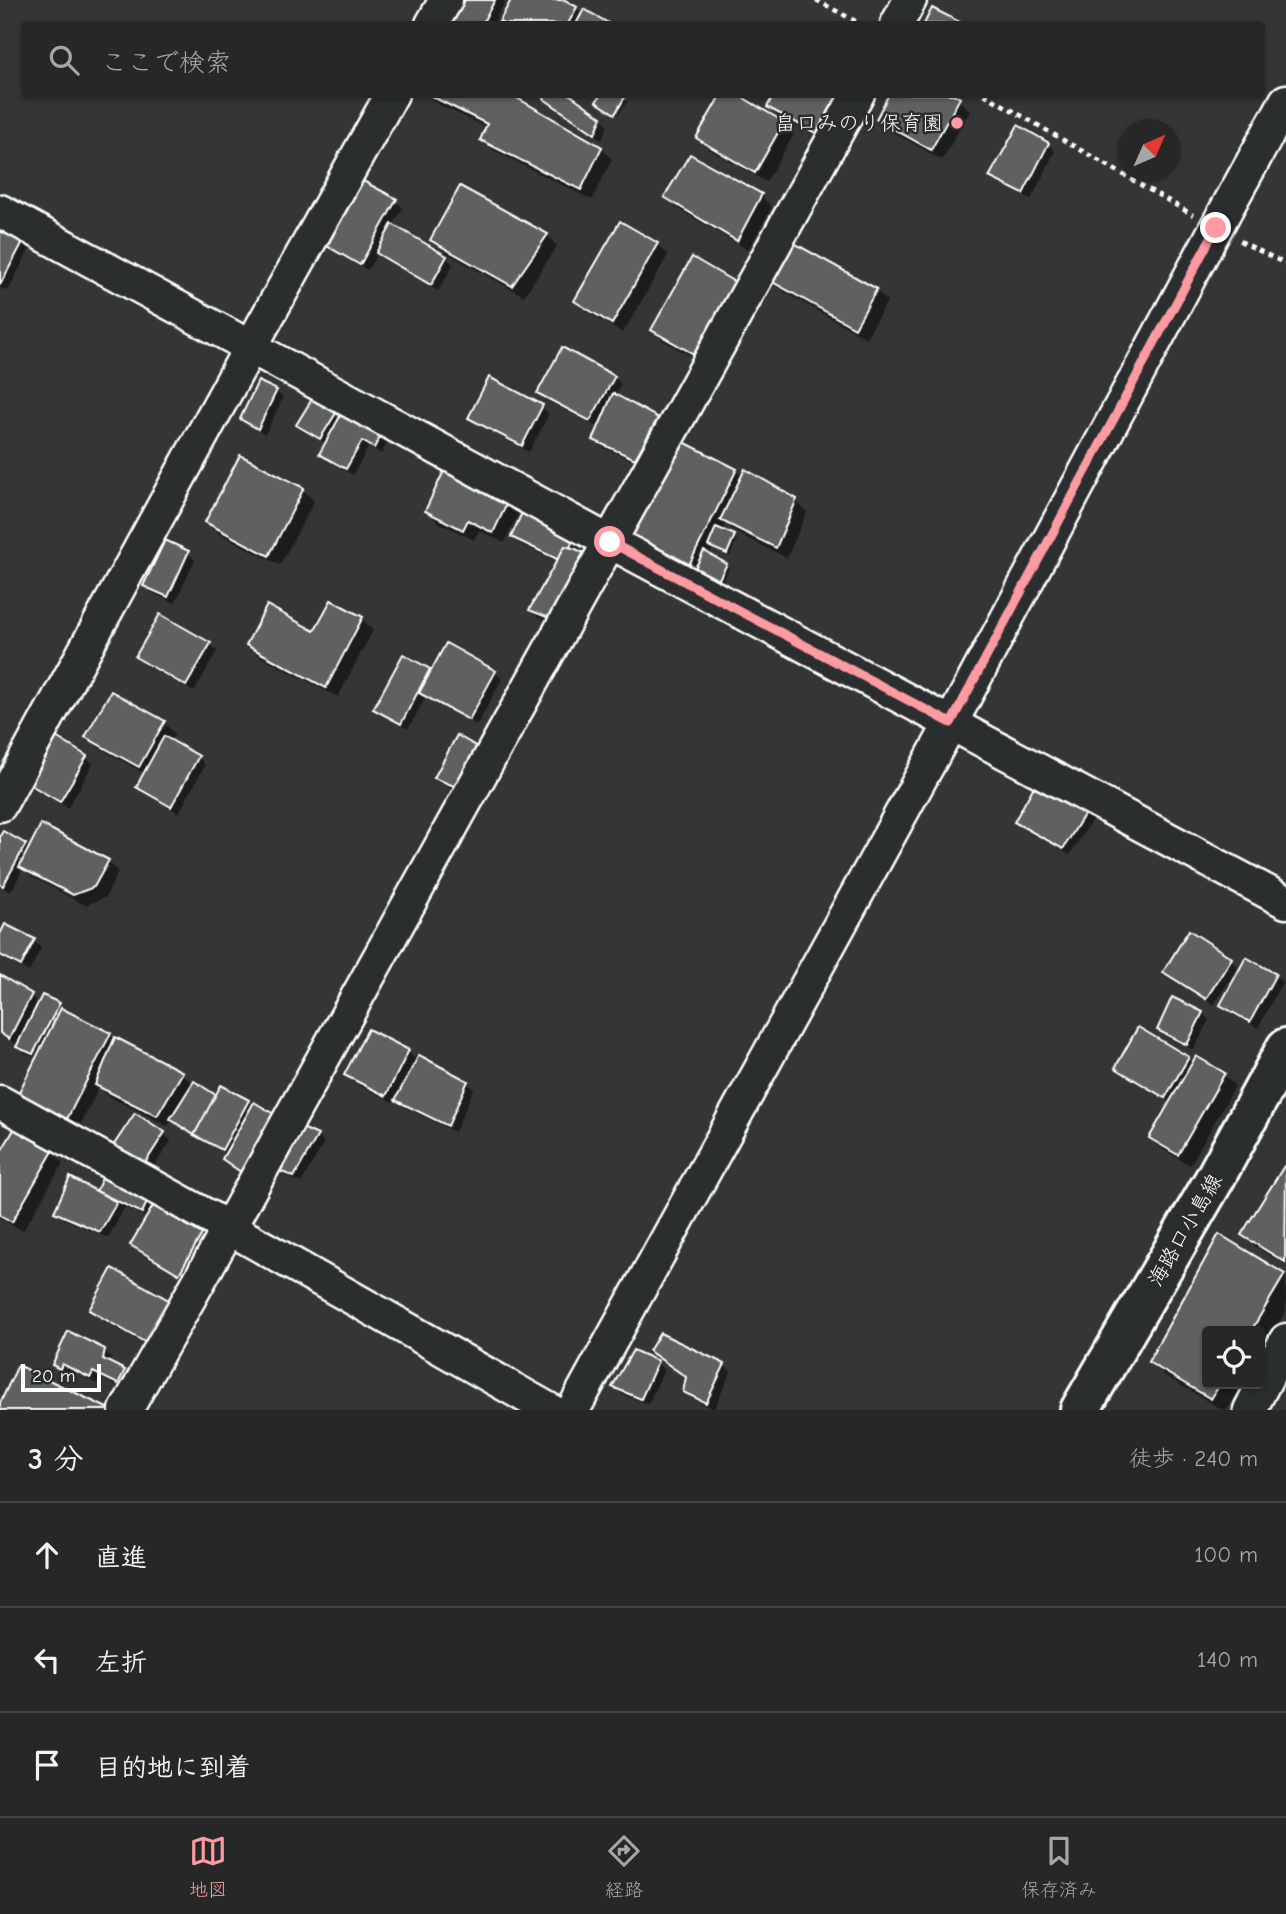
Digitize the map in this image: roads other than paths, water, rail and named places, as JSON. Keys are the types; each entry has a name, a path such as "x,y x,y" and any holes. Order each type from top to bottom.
{"main road":[{"name":"海路口小島線","path":"1080,1410 1214,1180 1286,1048"}],"street":[{"path":"434,21 446,0"},
{"path":"899,21 910,0"},
{"path":"0,805 390,98"},
{"path":"126,1410 856,98"},
{"path":"573,1410 951,723 1286,101"},
{"path":"0,211 610,542 1286,902"},
{"path":"0,1102 550,1410"},
{"path":"1250,1410 1286,1339"}],"place":[{"name":"畠口みのり保育園","path":"957,123"}]}
